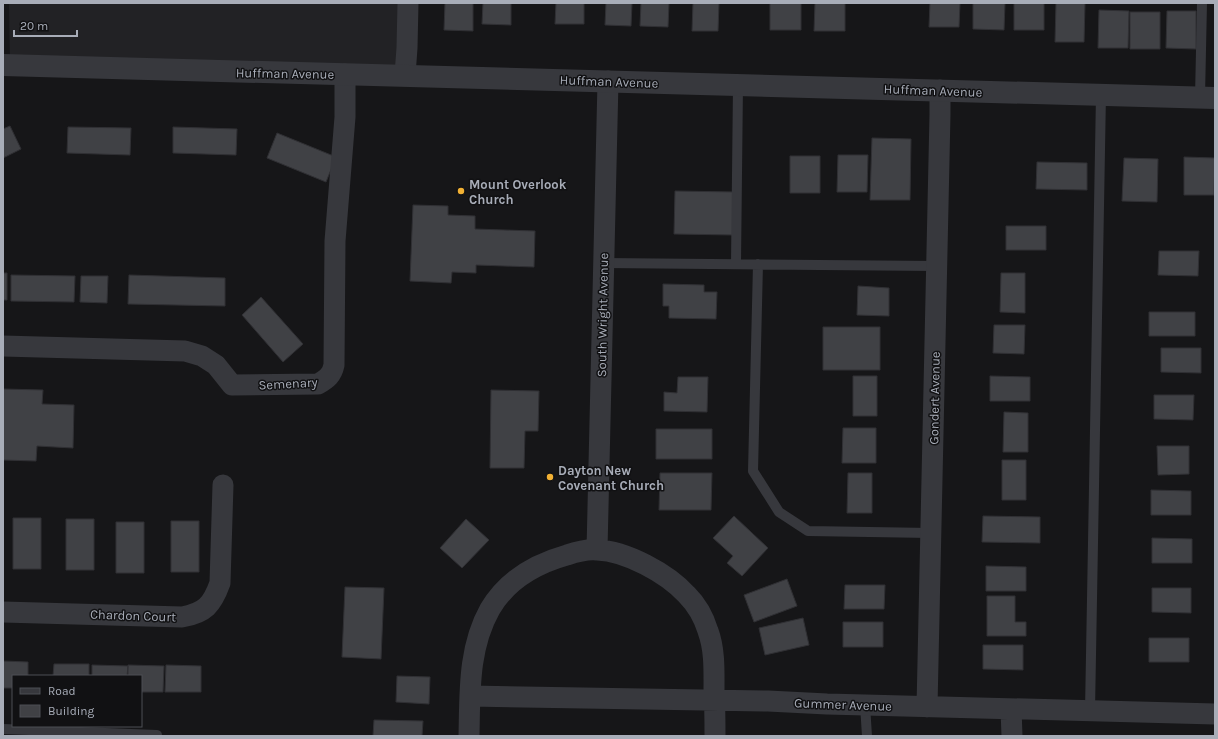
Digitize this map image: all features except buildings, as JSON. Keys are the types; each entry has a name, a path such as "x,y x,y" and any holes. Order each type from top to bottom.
{"street":[{"path":"405,75 408,3"},
{"name":"Huffman Avenue","path":"3,65 1208,97"},
{"name":"Semenary","path":"3,346 185,351 202,356 216,365 232,385 318,384 327,380 333,371 334,365 335,241 346,116 345,74"},
{"name":"South Wright Avenue","path":"597,550 608,81"},
{"name":"Gondert Avenue","path":"926,707 940,90"},
{"name":"Chardon Court","path":"3,612 182,617 192,615 206,608 215,598 220,583 223,485"},
{"path":"469,736 473,656 480,631 490,609 507,588 528,571 549,560 579,551 597,550 620,554 646,564 672,581 688,595 702,617 708,631 714,658 715,736"},
{"name":"Gummer Avenue","path":"470,696 768,701 926,707 1215,714"},
{"path":"1012,709 1012,736"}],"lane":[{"path":"1202,3 1208,97"},
{"path":"736,264 738,85"},
{"path":"1090,711 1101,94"},
{"path":"604,263 937,266"},
{"path":"758,264 753,471 779,512 808,531 931,534"},
{"path":"865,705 867,736"},
{"path":"3,729 157,735"}],"shaded area":[{"path":"9,3 406,3 405,75 10,65"}],"place":[{"name":"Mount Overlook Church","path":"461,191"},
{"name":"Dayton New Covenant Church","path":"550,477"}]}
